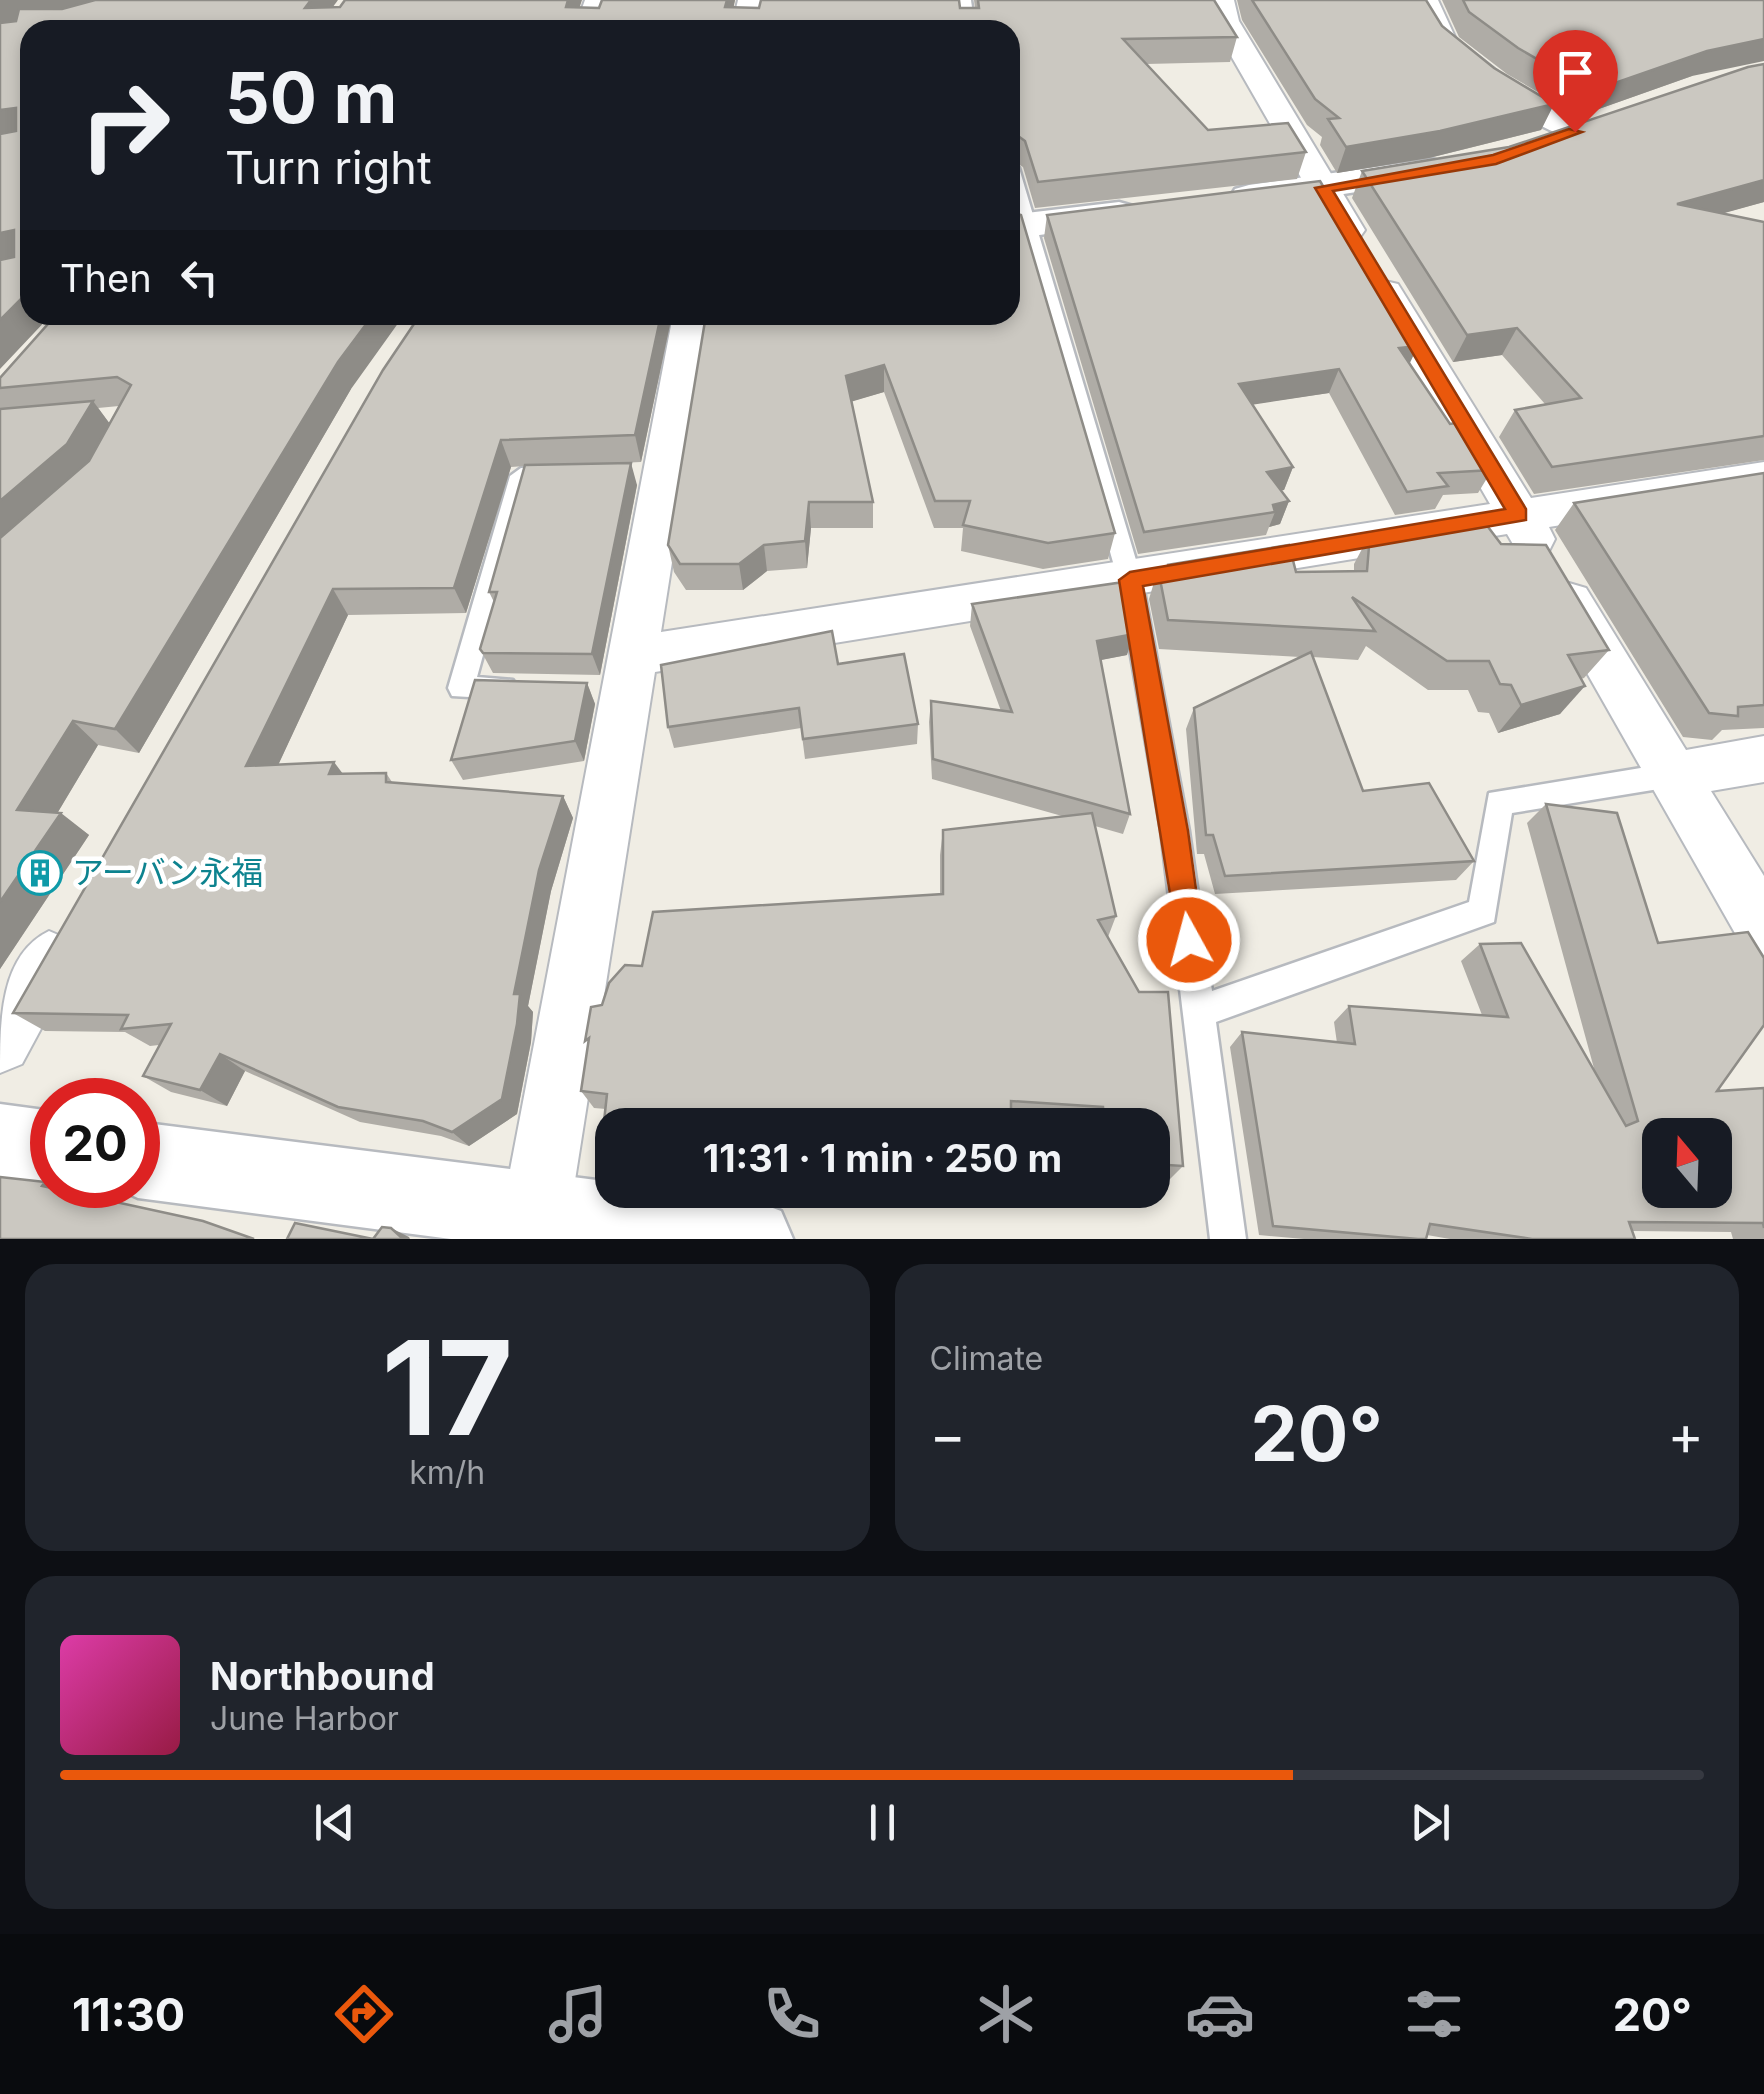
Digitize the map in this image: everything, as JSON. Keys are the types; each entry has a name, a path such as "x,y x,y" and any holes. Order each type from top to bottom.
{"street":[{"path":"1221,0 1225,21 1764,929"},
{"path":"1426,0 1444,43 1495,82 1592,126"},
{"path":"1527,148 1592,126"},
{"path":"1214,202 1457,166"},
{"path":"1020,226 1160,208"},
{"path":"531,1226 619,678 656,473 690,325"},
{"path":"619,678 1130,580 1764,477"},
{"path":"1671,776 1764,759"},
{"path":"0,1042 69,925"},
{"path":"0,1142 30,1146"},
{"path":"160,1164 531,1226 752,1239"}],"lane":[{"path":"1020,229 1130,580 1175,831 1228,1239"},
{"path":"536,688 460,688 520,476 575,475"},
{"path":"1198,1012 1483,912 1500,802 1671,776"}],"building":[{"path":"95,0 311,0 305,8 340,7 345,0 568,0 566,7 599,8 602,0 727,0 725,7 759,8 761,0 959,0 960,8 979,8 978,0 1214,0 1237,37 1123,39 1208,130 1288,123 1306,152 1038,182 1025,141 1020,137 1020,20 20,20 20,300 0,320 0,260 14,257 14,230 0,233 0,134 16,131 16,108 0,110 0,23 16,21 19,9 62,9"},
{"path":"1252,0 1426,0 1442,26 1494,68 1554,104 1440,131 1346,147 1328,119 1339,118 1315,99"},
{"path":"1463,0 1764,0 1764,39 1707,51 1592,91 1518,48 1469,12"},
{"path":"1764,64 1764,180 1677,204 1764,222 1764,436 1552,467 1515,410 1581,398 1517,328 1467,335 1362,171 1509,147"},
{"path":"1320,181 1418,346 1399,348 1450,424 1463,422 1492,470 1438,473 1448,486 1407,492 1339,369 1239,384 1293,467 1267,472 1289,501 1273,505 1275,512 1144,532 1047,215"},
{"path":"1021,215 1115,533 1048,543 963,525 970,501 935,501 884,365 846,376 873,502 809,502 805,541 764,545 739,564 680,564 668,545 704,325 1020,325"},
{"path":"47,325 366,325 338,362 115,729 73,721 17,810 61,813 0,902 0,538 89,461 131,385 117,377 0,388 0,378"},
{"path":"413,325 659,325 635,435 501,440 454,588 333,589 246,766 334,762 329,774 386,773 386,782 563,796 539,870 514,994 520,994 517,1024 502,1099 452,1132 423,1121 338,1107 220,1054 200,1090 143,1076 171,1024 121,1029 128,1015 13,1013 383,370"},
{"path":"93,401 67,444 0,501 0,409"},
{"path":"631,463 592,654 483,653 480,649 497,592 489,592 525,465"},
{"path":"1764,473 1764,705 1738,707 1738,716 1709,713 1574,503"},
{"path":"1479,515 1501,544 1546,545 1609,650 1568,655 1585,686 1521,705 1511,685 1500,684 1489,661 1447,661 1352,597 1375,631 1168,620 1158,569 1177,567 1167,565 1289,545 1296,572 1367,571 1370,534"},
{"path":"1124,582 1134,634 1097,641 1130,814 933,759 931,701 1012,712 972,604"},
{"path":"832,631 838,664 904,654 918,724 803,739 799,708 668,727 661,665"},
{"path":"1311,652 1363,791 1429,783 1474,861 1225,876 1213,835 1206,835 1194,708"},
{"path":"475,680 587,683 575,741 451,760"},
{"path":"1546,804 1617,813 1658,943 1748,932 1764,958 1764,1025 1717,1091 1764,1088 1764,1228 1763,1223 1629,1222 1635,1239 1532,1239 1430,1224 1426,1239 1418,1239 1273,1226 1242,1032 1355,1044 1349,1006 1508,1017 1480,944 1521,943 1626,1126 1638,1121"},
{"path":"1092,813 1116,916 1098,920 1139,992 1168,992 1183,1166 1170,1165 1170,1108 1011,1101 1011,1108 605,1108 607,1094 581,1091 591,1007 602,1005 609,983 625,965 642,966 653,912 943,894 943,830"},
{"path":"0,1177 30,1180 30,1208 143,1208 203,1221 254,1239 0,1239"},
{"path":"295,1223 373,1239 287,1239"},
{"path":"382,1227 391,1228 403,1239 373,1239"}],"place":[{"name":"アーバン永福","path":"40,873"}],"route":[{"path":"1189,940 1175,831 1130,580 1518,514 1323,188 1496,159 1575,132"}]}
